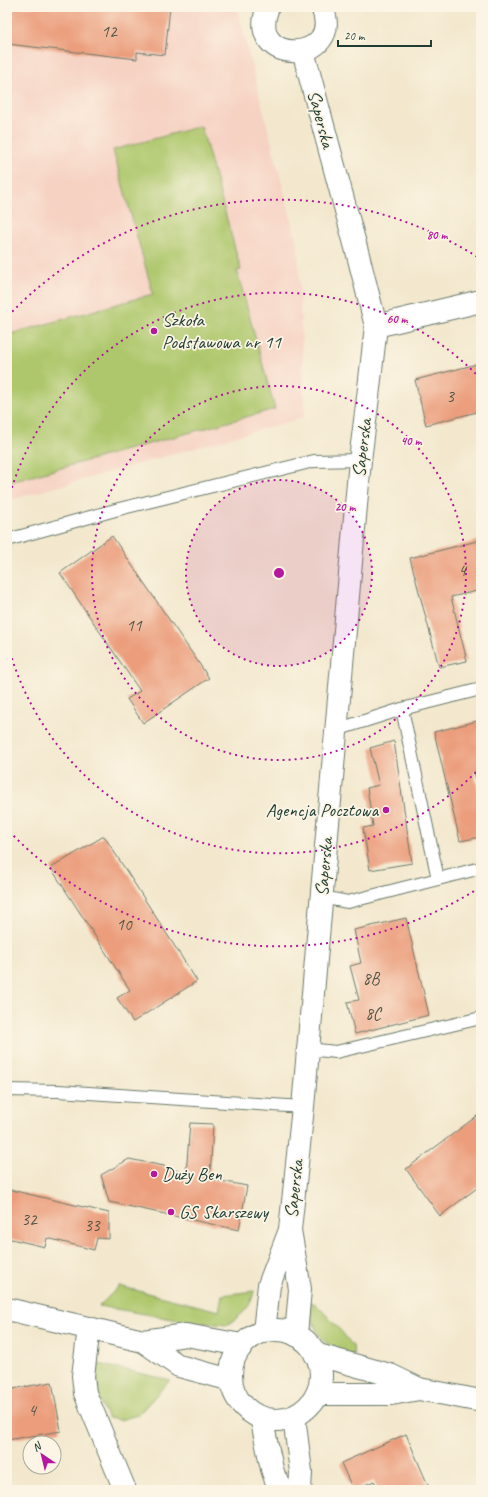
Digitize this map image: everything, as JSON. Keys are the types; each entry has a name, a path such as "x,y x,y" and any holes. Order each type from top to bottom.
{"street":[{"path":"268,7 264,16 265,28 269,39 278,48 289,52 303,51 312,46 321,38 325,27 325,15 322,7"},
{"name":"Saperska","path":"264,1332 269,1285 290,1230 303,1107 360,460 376,326 303,51"},
{"path":"376,326 481,301"},
{"path":"290,1230 300,1289 296,1335"},
{"path":"7,1309 143,1341 179,1366 231,1380"},
{"path":"89,1328 83,1376 86,1393 124,1490"},
{"path":"264,1332 287,1332 296,1335 304,1340 315,1354 320,1366 320,1378 317,1394 308,1407 286,1420 273,1422 252,1414 242,1405 234,1393 231,1380 235,1356 242,1345 257,1334 264,1332"},
{"path":"143,1341 186,1335 242,1345"},
{"path":"315,1354 390,1375 419,1389 481,1401"},
{"path":"317,1394 391,1394 419,1389"},
{"path":"294,1416 301,1472 300,1490"},
{"path":"261,1417 272,1469 275,1478 283,1490"}],"lane":[{"path":"7,540 119,509 314,461 360,460"},
{"path":"336,730 402,709 481,689"},
{"path":"402,709 438,879"},
{"path":"321,898 348,902 481,868"},
{"path":"308,1049 336,1052 481,1018"},
{"path":"7,1090 58,1091 303,1107"}],"shaded area":[{"name":"Szkoła Podstawowa nr 11","path":"7,7 237,7 298,246 305,417 7,501"}],"green space":[{"path":"201,126 241,270 237,271 275,409 7,483 7,335 153,294 113,150"},
{"path":"119,1286 219,1311 222,1295 254,1291 253,1297 245,1311 227,1325 189,1322 99,1306"},
{"path":"309,1302 316,1304 341,1331 353,1346 354,1356 339,1351 325,1342 315,1327"},
{"path":"99,1364 170,1380 138,1415 120,1420 108,1418 96,1392 95,1378"}],"building":[{"path":"7,7 170,7 165,55 137,52 137,59 7,44"},
{"path":"481,363 481,411 426,425 415,380"},
{"path":"112,536 209,678 143,723 127,699 140,691 60,573"},
{"path":"481,540 481,590 451,597 467,661 439,667 410,558"},
{"path":"481,720 481,770 474,772 481,801 481,837 460,841 434,732"},
{"path":"394,741 412,863 370,870 363,828 373,826 367,788 379,785 370,748"},
{"path":"104,836 197,981 133,1022 117,998 130,990 51,868"},
{"path":"406,918 429,1015 355,1034 347,1002 359,1000 350,966 361,963 354,930"},
{"path":"481,1113 481,1185 440,1216 406,1169"},
{"path":"190,1123 213,1124 210,1179 247,1186 239,1230 109,1202 101,1175 129,1159 164,1166 186,1174"},
{"path":"7,1189 109,1213 109,1239 97,1238 94,1250 47,1238 45,1247 7,1238"},
{"path":"52,1382 61,1431 37,1435 22,1435 22,1438 7,1440 7,1390"},
{"path":"406,1434 430,1490 378,1490 374,1481 353,1490 341,1463"}],"place":[{"name":"Szkoła Podstawowa nr 11","path":"154,331"},
{"name":"Agencja Pocztowa","path":"386,810"},
{"name":"Duży Ben","path":"154,1174"},
{"name":"GS Skarszewy","path":"171,1212"}]}
